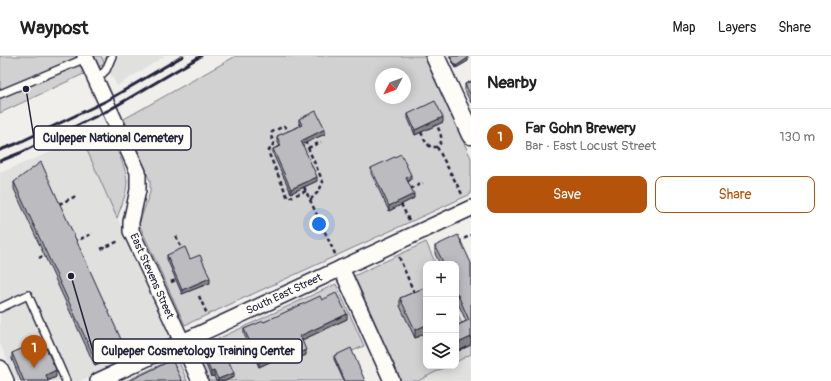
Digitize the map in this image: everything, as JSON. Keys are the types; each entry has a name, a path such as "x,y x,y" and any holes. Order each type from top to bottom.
{"street":[{"path":"434,56 471,135"},
{"name":"East Stevens Street","path":"86,57 138,172 138,190 130,222 131,231 200,381"},
{"name":"South East Street","path":"98,381 182,342 339,264 468,204"},
{"path":"339,264 392,381"},
{"path":"0,368 6,381"}],"lane":[{"path":"96,80 106,70 112,56"},
{"path":"0,94 86,57"},
{"path":"0,308 28,295 66,381"}],"path":[{"path":"421,132 429,146 433,148 437,147 441,143 442,138 437,125"},
{"path":"291,135 284,126 272,132 271,136 274,144 268,152 288,198 306,191"},
{"path":"302,135 323,184 319,191 310,200"},
{"path":"308,148 321,142"},
{"path":"437,147 468,204"},
{"path":"410,189 423,183"},
{"path":"304,187 339,264"},
{"path":"59,204 76,196"},
{"path":"56,198 62,210"},
{"path":"401,204 411,224"},
{"path":"69,244 93,232"},
{"path":"73,235 79,248"},
{"path":"452,244 471,235"},
{"path":"176,236 183,252"},
{"path":"101,249 123,239"},
{"path":"39,258 51,252"},
{"path":"397,253 417,299"},
{"path":"199,296 208,318"}],"shaded area":[{"path":"0,56 101,56 105,64 0,113"},
{"path":"101,56 165,56 117,86"},
{"path":"236,56 424,56 471,158 471,194 185,325 139,224 150,192 150,181 124,119"},
{"path":"106,128 122,161 127,181 125,195 117,218 82,139"},
{"path":"82,139 172,338 80,381 17,381 0,344 0,173"},
{"path":"426,242 435,261 423,261 423,369 441,369 418,381 401,381 354,276"},
{"path":"336,284 364,346 334,359 344,381 208,381 194,350"},
{"path":"459,317 471,344 471,354 459,360"},
{"path":"471,354 471,381 418,381 441,369 459,369 459,360"},
{"path":"174,358 179,362 187,381 126,381"}],"building":[{"path":"450,56 467,56 468,58 456,66"},
{"path":"471,81 471,96 465,84"},
{"path":"435,101 443,117 415,130 408,114"},
{"path":"316,111 325,129 301,141 317,177 291,189 273,149 281,146 277,136 302,125 299,119"},
{"path":"401,154 411,175 406,178 414,194 389,206 371,168"},
{"path":"41,162 124,346 95,359 14,182"},
{"path":"458,235 471,263 471,337 459,343 459,325 469,320 459,298 459,261 442,261 435,246"},
{"path":"185,247 190,259 200,255 210,278 182,290 167,255"},
{"path":"423,288 423,326 415,330 400,298"},
{"path":"336,293 347,314 300,336 306,350 294,355 291,348 259,362 244,329 263,321 264,322 320,296 322,300"},
{"path":"220,342 234,373 218,379 214,371 211,372 202,350"},
{"path":"32,344 35,353 46,348 56,370 46,375 48,381 24,381 12,353"},
{"path":"351,348 365,381 345,381 334,356"},
{"path":"172,360 182,381 129,381"}],"railway":[{"path":"0,150 16,144 106,101 183,56"},
{"path":"0,161 20,153 109,110 201,56"}],"place":[{"name":"Culpeper National Cemetery","path":"26,89"},
{"name":"Culpeper Cosmetology Training Center","path":"71,276"},
{"name":"Far Gohn Brewery","path":"34,368"}]}
